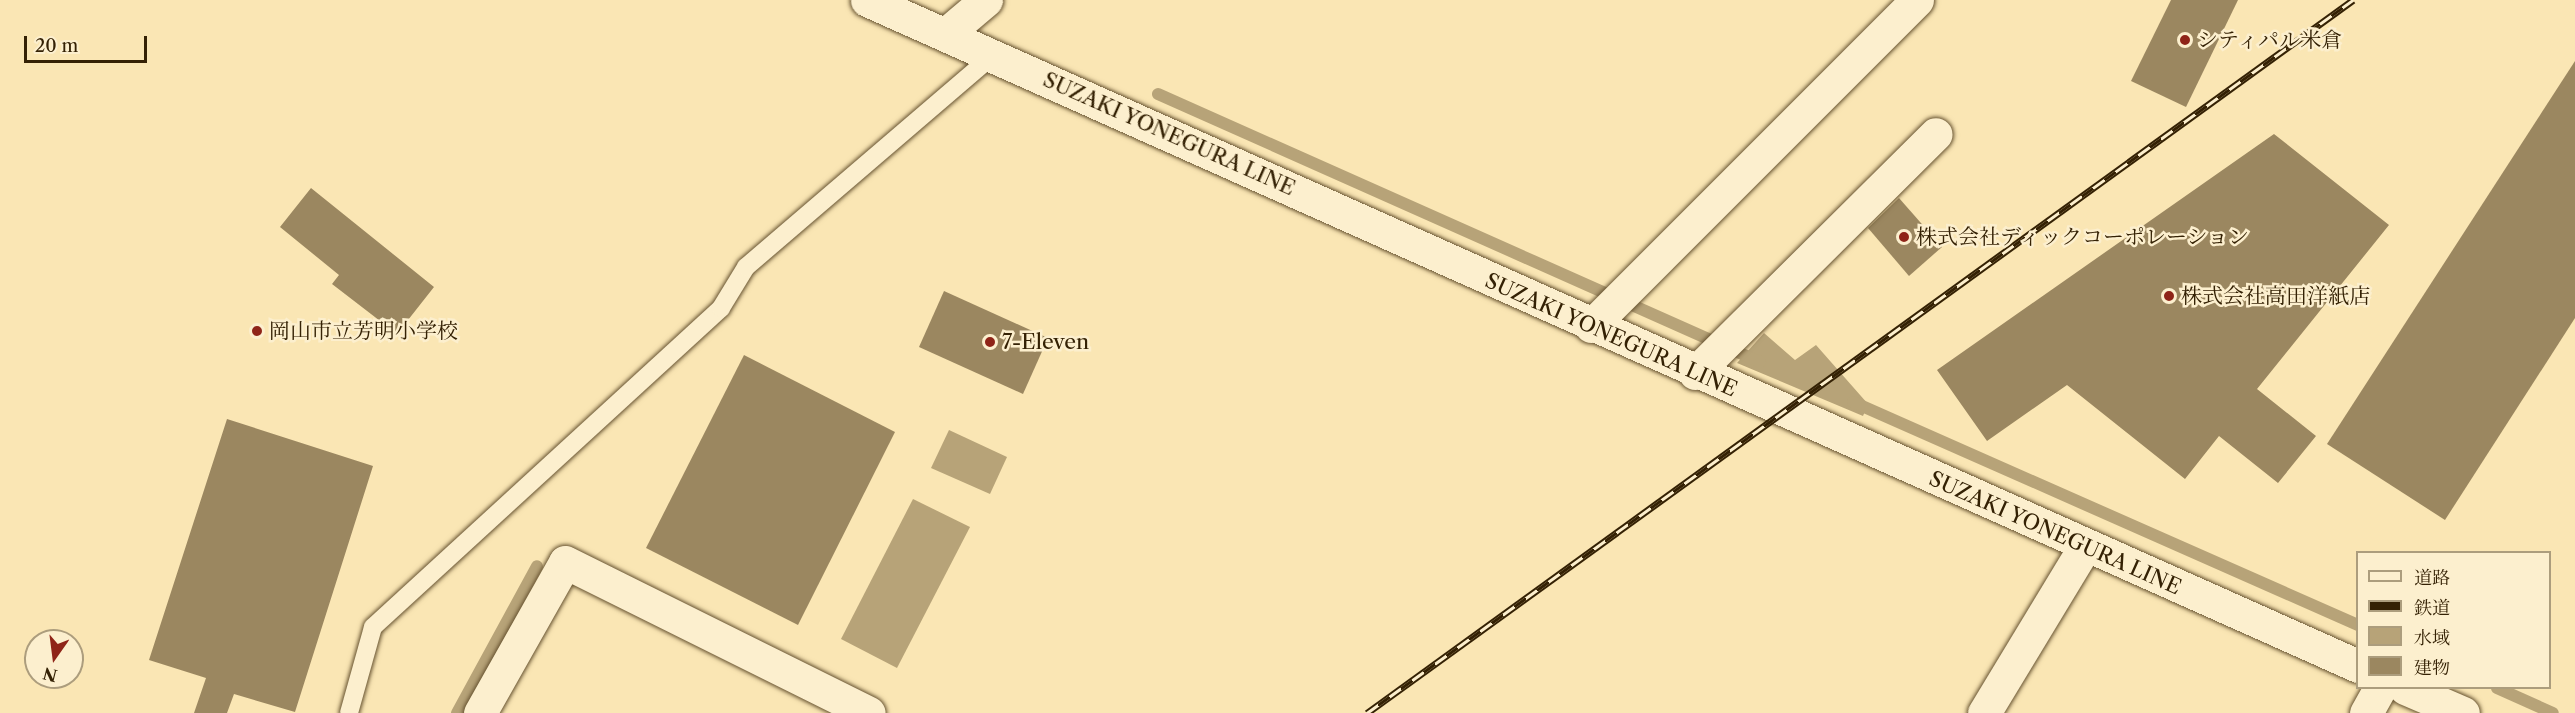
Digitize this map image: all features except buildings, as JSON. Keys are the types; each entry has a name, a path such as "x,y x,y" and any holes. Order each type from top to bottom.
{"main road":[{"name":"SUZAKI YONEGURA LINE","path":"867,0 1608,309 1712,357 2085,546 2356,665"},
{"path":"947,33 986,0"},
{"path":"1608,309 1917,0"},
{"path":"1712,357 1936,134"},
{"path":"1984,713 2085,546"},
{"path":"480,713 565,562 869,713"},
{"path":"2366,713 2379,689"},
{"path":"2409,689 2463,713"}],"lane":[{"path":"349,713 373,627 721,308 746,267 993,54"}],"water":[{"path":"1764,333 1795,360 1816,345 1868,404 1863,416 1737,363"},
{"path":"949,430 1007,457 990,494 931,468"},
{"path":"913,499 970,527 897,668 841,639"}],"waterway":[{"path":"1158,94 1760,362"},
{"path":"1853,402 2356,624"},
{"path":"457,713 537,566"},
{"path":"2499,689 2553,713"}],"railway":[{"path":"1367,713 2353,0"}],"place":[{"name":"シティパル米倉","path":"2185,40"},
{"name":"株式会社ディックコーポレーション","path":"1904,237"},
{"name":"株式会社高田洋紙店","path":"2169,296"},
{"name":"岡山市立芳明小学校","path":"257,331"},
{"name":"7-Eleven","path":"990,342"}]}
